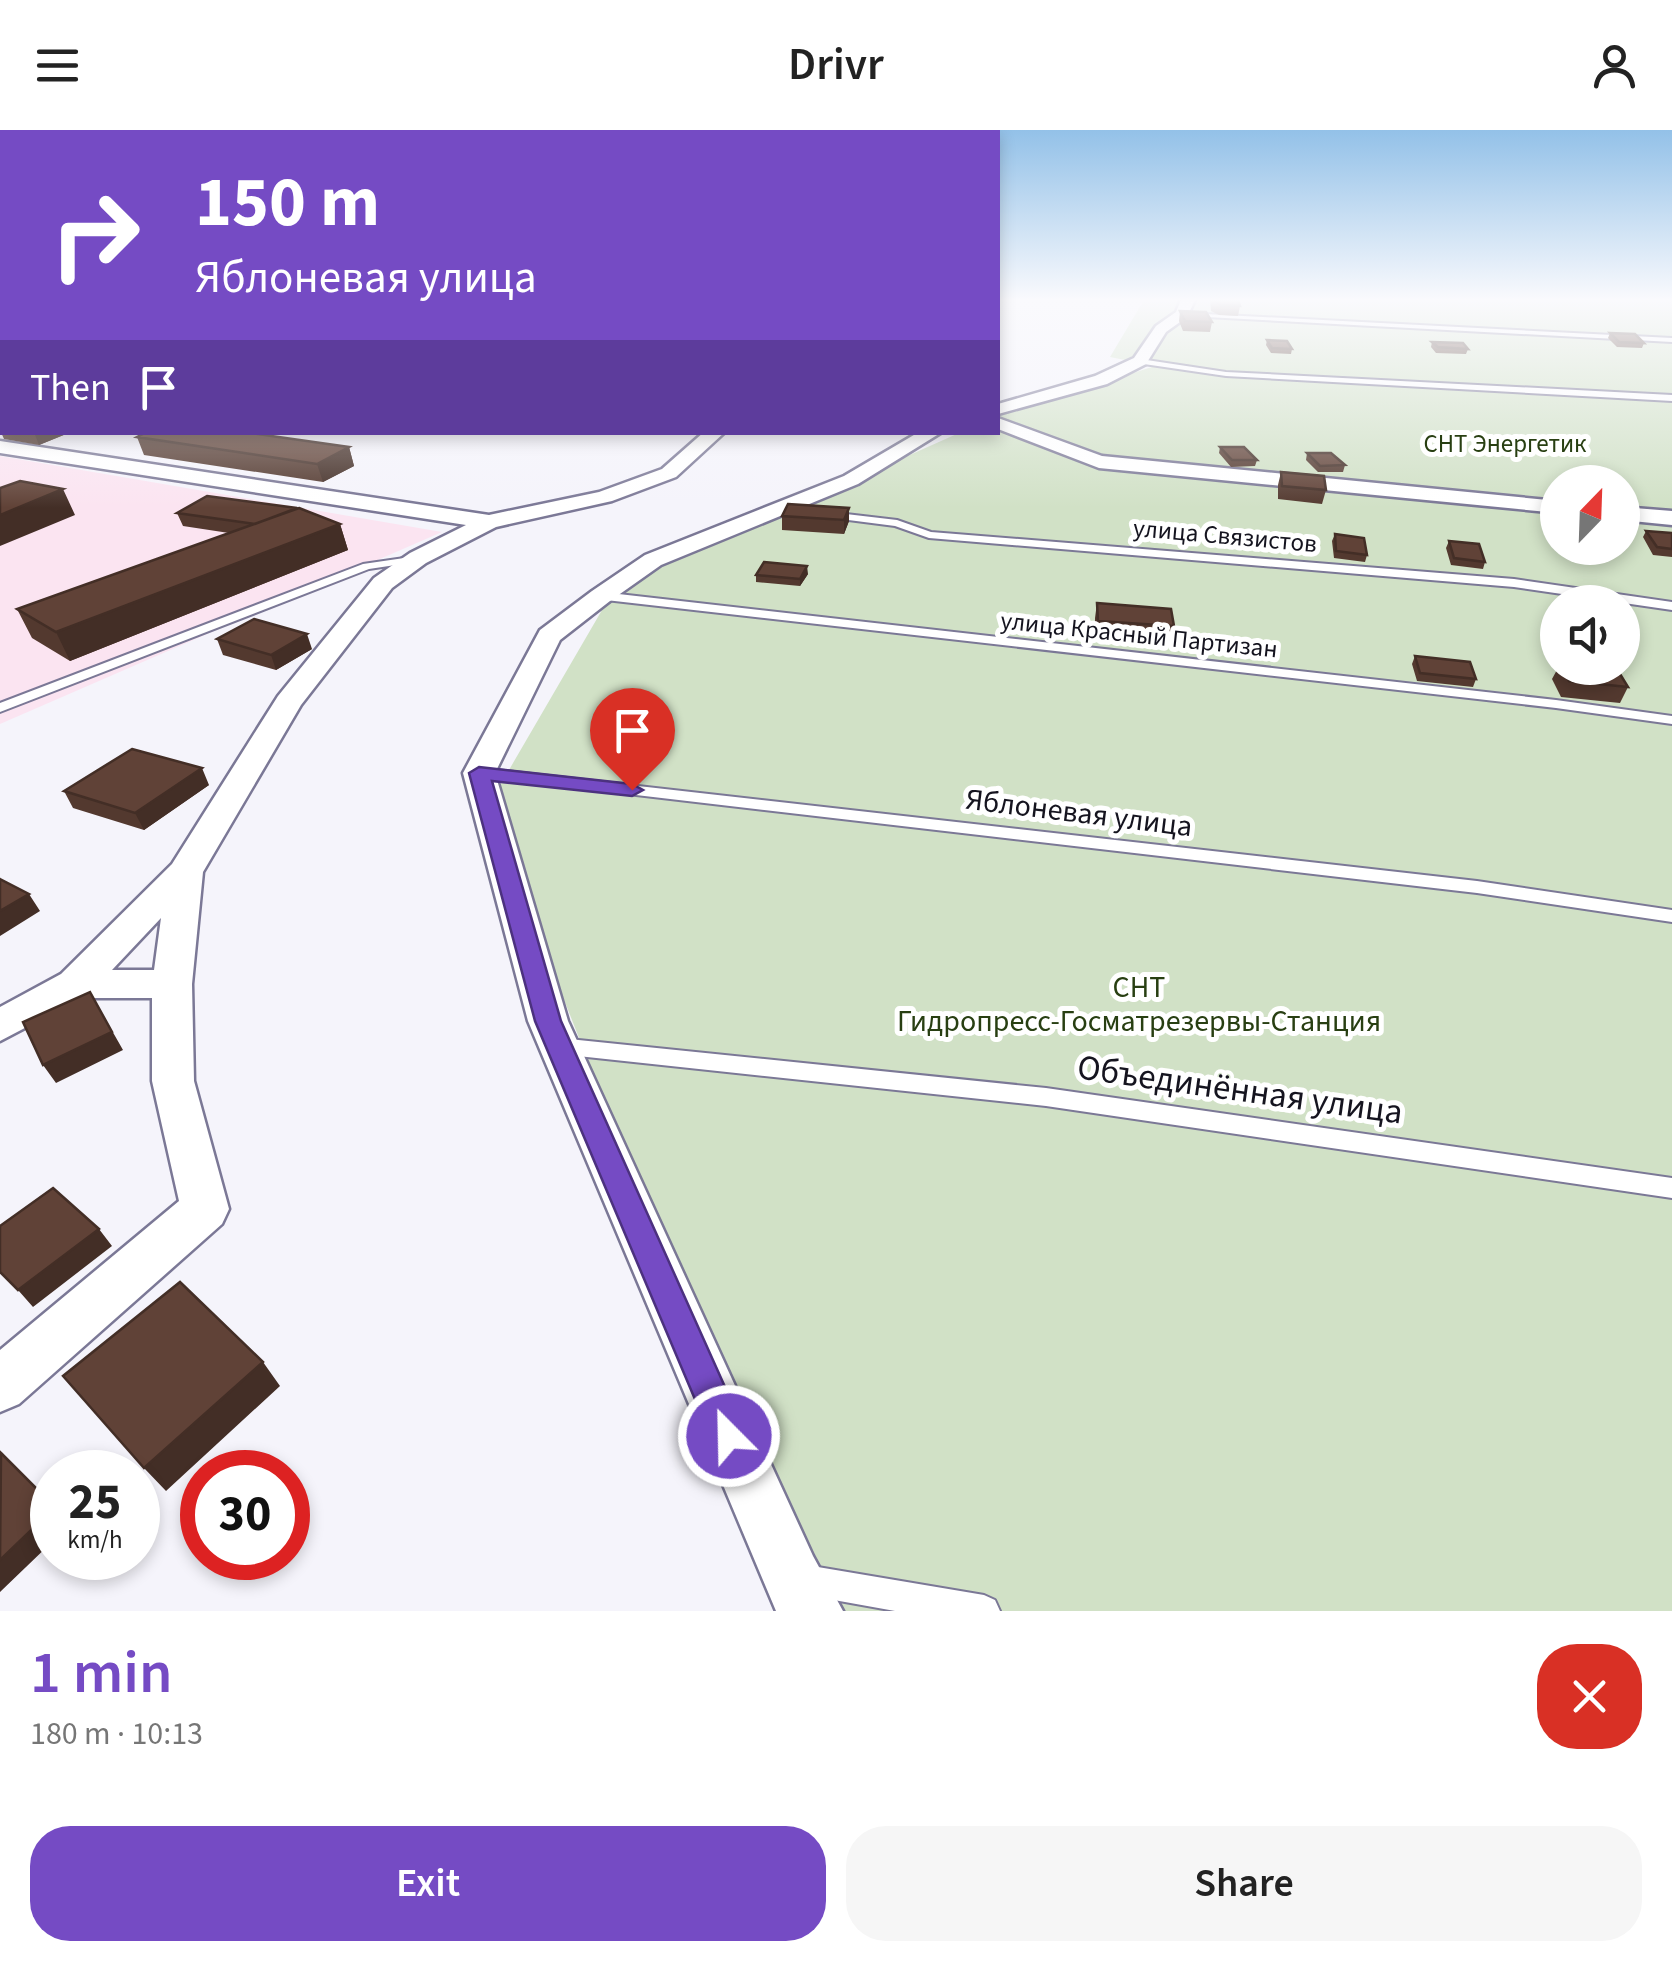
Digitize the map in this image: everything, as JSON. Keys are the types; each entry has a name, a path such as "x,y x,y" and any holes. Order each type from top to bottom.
{"street":[{"path":"1000,408 1101,380 1122,369"},
{"path":"1000,424 1099,462 1540,506"},
{"path":"0,1026 75,984 186,872 288,702 383,583 418,558 489,522 604,497 669,473 713,435"},
{"path":"812,1611 791,1578 548,1021 479,773 549,636 601,596 653,560 851,480 928,435"},
{"path":"0,447 489,522"},
{"path":"1640,515 1672,518"},
{"path":"0,1385 204,1209 174,1081 172,984 186,872"},
{"path":"75,984 172,984"}],"lane":[{"path":"1196,369 1226,374 1672,398"},
{"path":"1654,397 1672,412"},
{"name":"улица Связистов","path":"775,509 897,523 929,534 1514,582 1672,606"},
{"path":"0,708 367,566 418,558"},
{"name":"улица Красный Партизан","path":"601,596 1672,720"},
{"name":"Яблоневая улица","path":"479,773 1476,888 1672,916"},
{"name":"Объединённая улица","path":"559,1046 1046,1098 1672,1188"},
{"path":"791,1578 984,1611"}],"shaded area":[{"path":"0,456 442,532 0,724"}],"green space":[{"name":"СНТ Гидропресс-Госматрезервы-Станция","path":"1145,369 1672,369 1672,1611 818,1611 791,1578 488,806 616,586 955,435 1000,435 1000,415"}],"building":[{"path":"265,435 349,447 317,464 137,437"},
{"path":"1220,447 1244,447 1257,460 1232,460"},
{"path":"1307,453 1331,453 1345,465 1320,466"},
{"path":"1281,472 1324,476 1326,490 1282,486"},
{"path":"20,481 63,489 0,515 0,488"},
{"path":"207,496 297,508 255,524 177,513"},
{"path":"788,504 849,508 844,520 782,516"},
{"path":"299,508 340,524 56,632 17,609"},
{"path":"1646,531 1672,533 1672,549 1657,547"},
{"path":"1335,534 1364,538 1367,555 1336,551"},
{"path":"1449,541 1479,544 1485,562 1454,558"},
{"path":"764,562 807,566 800,579 756,575"},
{"path":"1097,603 1171,609 1174,626 1098,621"},
{"path":"254,619 307,634 271,655 217,639"},
{"path":"1415,656 1470,662 1476,679 1420,673"},
{"path":"132,749 202,768 135,813 64,791"},
{"path":"0,879 29,894 0,911"},
{"path":"90,992 112,1032 43,1065 23,1022"},
{"path":"53,1188 99,1229 18,1290 0,1272 0,1226"},
{"path":"180,1282 263,1362 160,1454 160,1450 128,1450 63,1376"},
{"path":"1,1453 30,1482 30,1531 0,1560"}],"route":[{"path":"632,790 479,773 548,1021 729,1436"}],"park label":[{"name":"СНТ Энергетик","path":"1505,444"}]}
